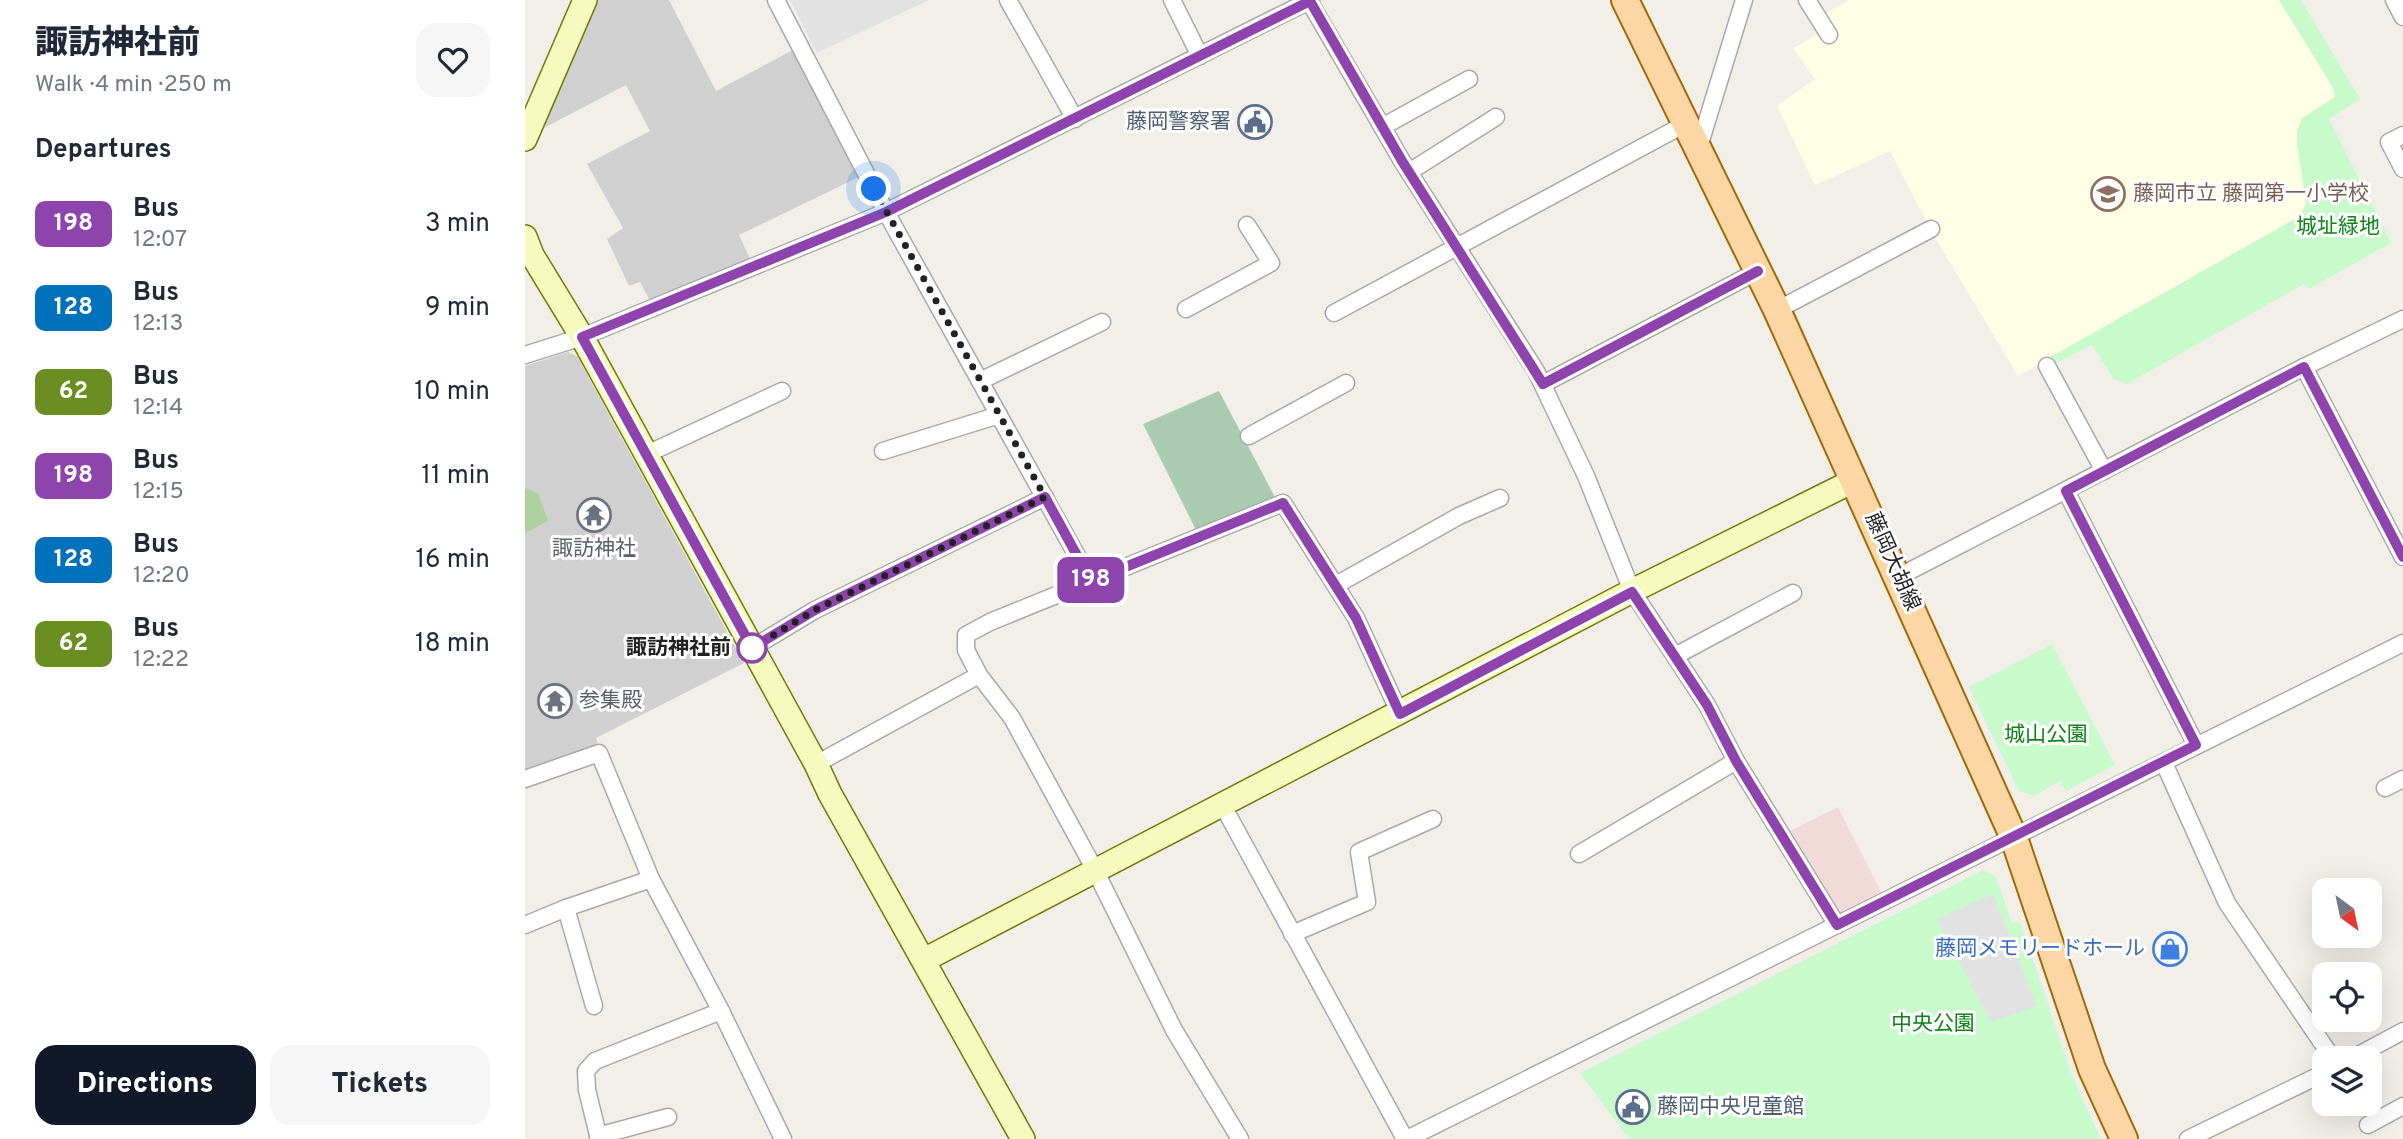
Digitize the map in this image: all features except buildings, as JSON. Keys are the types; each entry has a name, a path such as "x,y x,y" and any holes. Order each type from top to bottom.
{"main road":[{"name":"藤岡大胡線","path":"1625,0 1777,310 2014,838 2092,1069 2124,1139"}],"street":[{"path":"525,139 585,0"},
{"path":"776,0 886,212 1091,581"},
{"path":"1008,0 1030,34 1075,119"},
{"path":"1172,0 1200,56"},
{"path":"525,355 582,337 886,212 1200,56 1289,5 1310,0 1409,172 1543,384 1586,476 1632,592 1707,705 1736,761 1837,925"},
{"path":"1699,147 1744,0"},
{"path":"1807,0 1829,35"},
{"path":"2394,0 2403,17"},
{"path":"1382,127 1469,79"},
{"path":"1409,172 1496,117"},
{"path":"1334,313 1687,123"},
{"path":"2403,135 2389,142 2403,169"},
{"path":"1187,309 1271,263 1247,225"},
{"path":"1777,310 1930,229"},
{"path":"527,248 582,337 816,764 829,794 1023,1139"},
{"path":"1543,384 1758,271"},
{"path":"1898,577 2304,367 2403,319"},
{"path":"980,381 1102,322"},
{"path":"2047,366 2104,471"},
{"path":"2304,367 2403,557"},
{"path":"1249,436 1346,383"},
{"path":"647,454 782,391"},
{"path":"883,451 999,415"},
{"path":"924,960 1632,592 1855,480"},
{"path":"2066,491 2196,745"},
{"path":"752,648 815,610 1045,497"},
{"path":"1336,585 1459,516 1500,498"},
{"path":"1240,1139 1174,1030 1095,870 1012,718 979,675 966,650 966,635 990,622 1283,503 1356,618 1400,714"},
{"path":"1675,656 1793,593"},
{"path":"1222,804 1406,1139 2403,643"},
{"path":"816,764 979,675"},
{"path":"525,779 599,753 651,879 721,1011 783,1139"},
{"path":"1579,854 1736,761"},
{"path":"2164,763 2227,903 2324,1046"},
{"path":"2385,788 2403,779"},
{"path":"1292,934 1367,902 1359,852 1433,819"},
{"path":"525,925 651,879"},
{"path":"566,908 594,1006"},
{"path":"668,1117 599,1138 587,1090 586,1071 595,1061 721,1011"},
{"path":"2375,1046 2403,1031"},
{"path":"2187,1139 2312,1079"},
{"path":"2368,1125 2403,1107"}],"shaded area":[{"path":"594,0 669,0 716,91 793,50 861,176 739,235 750,259 650,301 640,282 629,286 607,239 623,228 587,164 650,131 626,85 542,129"},
{"path":"790,0 929,0 817,53"},
{"name":"藤岡市立 藤岡第一小学校","path":"1850,0 2279,0 2332,86 2335,98 2302,118 2297,145 2306,204 2300,216 2018,376 1933,234 1890,151 1815,185 1777,106 1815,79 1793,48 1832,27 1824,14"},
{"name":"諏訪神社","path":"568,352 577,356 744,663 596,738 599,747 525,773 525,366"},
{"path":"1219,391 1276,499 1197,532 1143,424"},
{"path":"1838,807 1881,892 1838,914 1786,833"},
{"path":"1993,894 2037,1006 1991,1022 1937,920"}],"green space":[{"name":"城址緑地","path":"2279,0 2301,0 2360,99 2329,119 2391,243 2309,289 2304,284 2127,384 2114,379 2092,345 2051,366 2047,359 2300,216 2306,203 2297,131 2302,118 2335,97 2332,86"},
{"path":"525,488 538,493 548,521 525,533"},
{"name":"城山公園","path":"2052,644 2115,765 2066,791 2060,781 2034,796 2019,791 1969,687"},
{"name":"中央公園","path":"1983,870 1996,877 2012,923 2020,922 2073,1078 2101,1139 1629,1139 1580,1073"}],"bus line":[{"name":"198","path":"1758,271 1543,384 1402,161 1310,1 886,212 582,337 752,648 815,610 1045,497 1091,581 1283,503 1356,618 1400,714 1632,592 1707,705 1736,761 1837,925 2196,745 2066,491 2304,367 2403,557"}],"place":[{"name":"藤岡警察署","path":"1255,122"},
{"name":"藤岡市立 藤岡第一小学校","path":"2108,194"},
{"name":"諏訪神社","path":"594,515"},
{"name":"諏訪神社前","path":"752,648"},
{"name":"参集殿","path":"555,701"},
{"name":"藤岡メモリードホール","path":"2170,949"},
{"name":"藤岡中央児童館","path":"1633,1107"}],"route":[{"path":"752,648 815,610 1045,497 874,189"}]}
